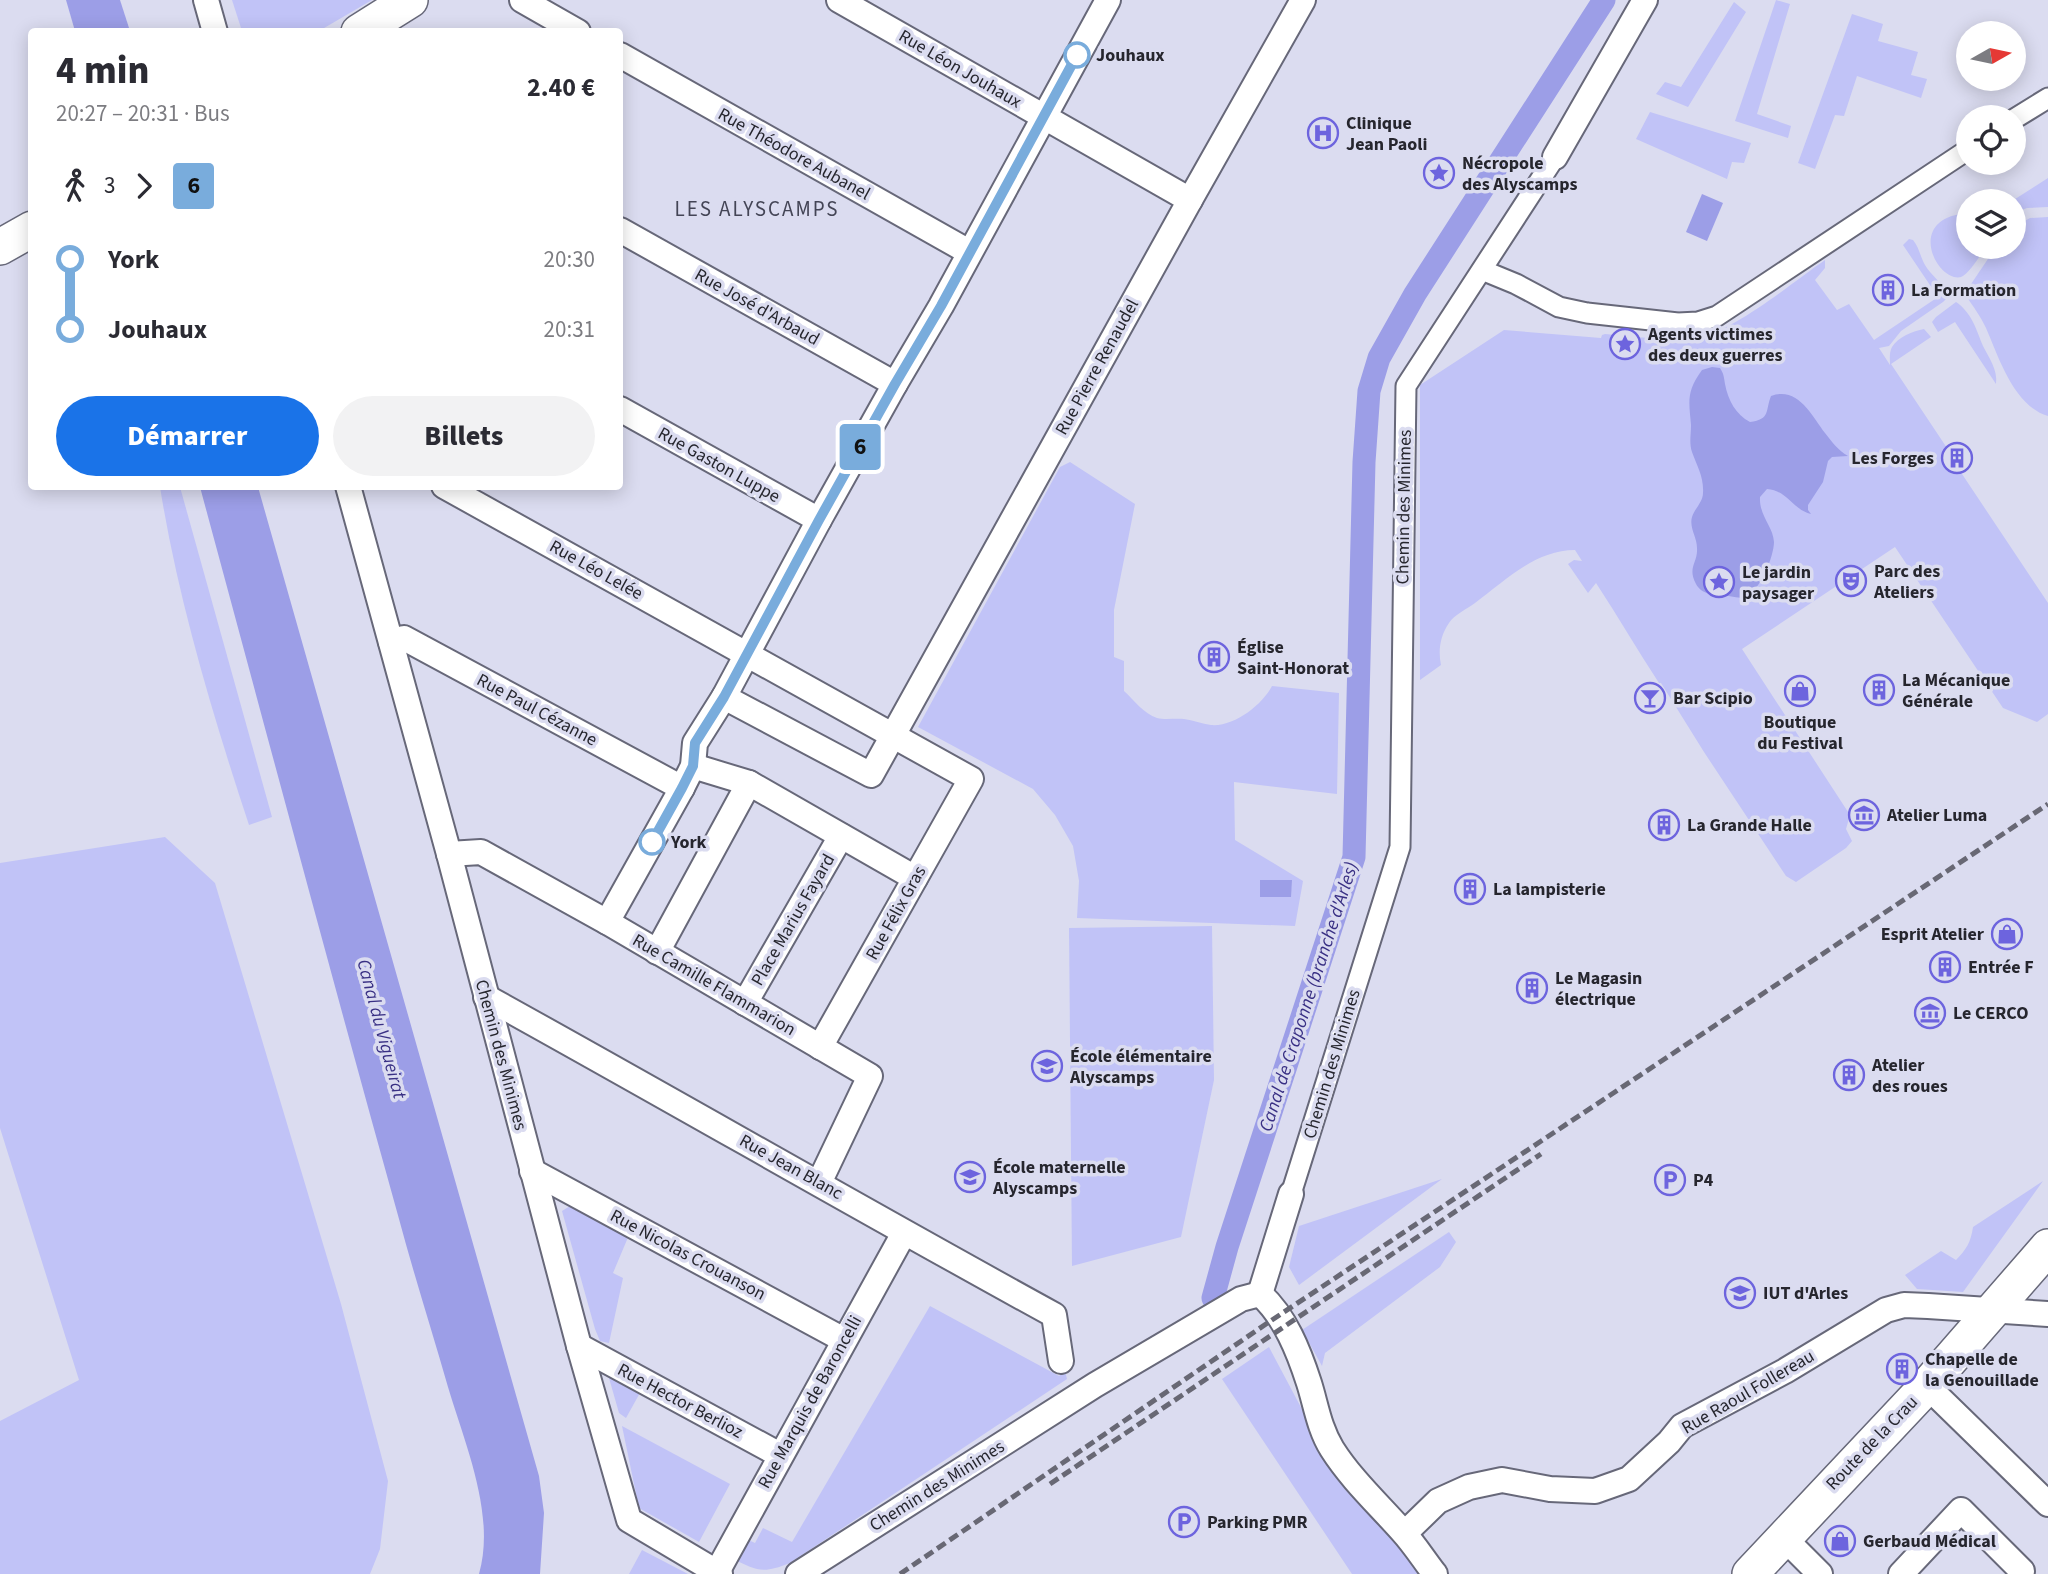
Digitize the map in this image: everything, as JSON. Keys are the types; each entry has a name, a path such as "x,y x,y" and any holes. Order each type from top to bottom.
{"main road":[{"path":"365,28 410,0"},
{"path":"0,247 28,231"},
{"name":"Route de la Crau","path":"1750,1574 1927,1385 2048,1247"}],"street":[{"path":"206,0 214,28"},
{"path":"522,0 571,28"},
{"name":"Rue Léon Jouhaux","path":"839,0 1190,200"},
{"path":"607,922 688,777 695,743 748,654 819,520 941,306 1108,0"},
{"name":"Rue Pierre Renaudel","path":"724,697 871,775 1303,0"},
{"path":"1555,157 1645,0"},
{"name":"Rue Théodore Aubanel","path":"623,57 969,252"},
{"path":"2026,112 2048,98"},
{"name":"Chemin des Minimes","path":"797,1574 1095,1385 1250,1296 1291,1194 1400,847 1406,386 1555,157"},
{"path":"1482,270 1516,284 1559,307 1587,313 1678,323 1698,322 1717,316 1956,158"},
{"name":"Rue José d'Arbaud","path":"623,232 895,384"},
{"name":"Rue Gaston Luppe","path":"623,411 819,520"},
{"name":"Chemin des Minimes","path":"349,490 579,1346 629,1521 719,1573"},
{"name":"Rue Léo Lelée","path":"451,490 971,779"},
{"name":"Rue Paul Cézanne","path":"391,642 404,638 688,777 749,783 915,878"},
{"name":"Rue Félix Gras","path":"820,1047 971,779"},
{"path":"657,952 749,783"},
{"name":"Place Marius Fayard","path":"745,1003 841,836"},
{"name":"Rue Camille Flammarion","path":"449,854 481,852 607,922 870,1076 819,1183"},
{"name":"Rue Jean Blanc","path":"486,998 1055,1315 1061,1361"},
{"name":"Rue Nicolas Crouanson","path":"532,1171 844,1340"},
{"name":"Rue Marquis de Baroncelli","path":"719,1573 780,1455 904,1233"},
{"path":"1250,1296 1269,1302 1295,1343 1319,1421 1332,1448 1377,1504 1405,1533 1435,1574"},
{"name":"Rue Raoul Follereau","path":"1405,1533 1438,1501 1469,1487 1502,1480 1550,1489 1595,1491 1629,1479 1669,1442 1682,1426 1784,1371 1886,1310 1904,1305 2048,1314"},
{"name":"Rue Hector Berlioz","path":"579,1346 780,1455"},
{"path":"1927,1385 2048,1504"},
{"path":"1901,1574 1961,1510 2022,1571"},
{"path":"1783,1537 1820,1574"}],"shaded area":[{"path":"232,0 372,0 324,28 241,28"},
{"path":"1776,0 1790,4 1757,114 1791,126 1788,138 1735,121"},
{"path":"1734,2 1746,12 1688,107 1656,94 1665,82 1681,87"},
{"path":"1852,14 1883,24 1878,41 1918,52 1911,75 1927,79 1921,98 1857,76 1844,116 1835,115 1815,169 1798,163"},
{"path":"1650,112 1751,143 1744,163 1732,162 1727,179 1636,139"},
{"path":"2048,178 2048,207 2026,208 2026,192"},
{"path":"1956,216 1956,259 1977,259 1961,277 1952,276 1943,270 1931,249 1931,237 1937,226 1949,217"},
{"path":"2048,217 2048,416 2036,411 2017,392 2002,366 1984,324 1966,296 1967,290 1988,259 2026,259 2026,220"},
{"name":"Le jardin paysager","path":"1909,239 1913,240 1925,265 1948,297 1901,331 1889,346 1879,348 1890,365 1891,349 1902,337 1924,329 1931,337 1891,364 2048,603 2048,714 2037,722 2003,708 1895,547 1742,649 1850,815 1846,829 1852,841 1846,848 1796,882 1786,876 1596,583 1588,593 1568,564 1574,560 1582,561 1575,550 1547,555 1521,568 1454,617 1442,638 1441,665 1420,680 1420,385 1504,330 1601,338 1605,334 1685,339 1711,334 1744,317 1825,260 1825,268 1815,280 1837,310 1849,304 1874,340 1938,297 1903,245"},
{"path":"1956,302 1973,322 1994,369 1996,384 1955,322 1938,332 1932,322"},
{"path":"1070,462 1135,504 1114,610 1114,657 1124,661 1124,691 1143,710 1157,718 1220,725 1238,719 1254,707 1272,686 1339,693 1337,794 1234,782 1235,840 1303,881 1295,926 1077,918 1079,881 1073,846 1055,815 1033,789 918,727 1060,467"},
{"path":"161,490 181,490 272,817 249,825 198,658"},
{"path":"165,837 215,883 341,1304 388,1481 380,1549 370,1574 0,1574 0,1421 79,1380 0,1128 0,863"},
{"path":"1212,926 1214,1080 1181,1237 1072,1266 1069,928"},
{"path":"1442,1179 1299,1285 1289,1267 1299,1226"},
{"path":"2043,1181 1963,1292 1917,1289 1905,1275 1941,1251 1956,1260 1968,1245 1973,1227"},
{"path":"575,1203 629,1235 613,1273 623,1278 609,1343 600,1341 595,1329 562,1211"},
{"path":"1449,1232 1456,1242 1440,1267 1325,1353 1322,1366 1302,1330"},
{"path":"930,1306 1059,1376 1065,1371 1067,1379 790,1563 760,1570 731,1558 744,1538 755,1543 763,1528 792,1542"},
{"path":"1269,1347 1313,1430 1421,1574 1352,1574 1222,1379"},
{"path":"612,1373 641,1391 626,1418 619,1413 609,1378"},
{"path":"622,1426 730,1484 699,1542 639,1508"},
{"path":"642,1550 688,1574 629,1574"}],"water":[{"path":"66,0 120,0 129,28 74,28"},
{"path":"1702,194 1723,203 1707,241 1686,232"},
{"path":"1720,368 1731,401 1745,419 1750,422 1761,419 1766,414 1771,396 1789,395 1803,404 1833,443 1848,456 1832,457 1828,461 1823,482 1808,505 1811,514 1799,509 1774,490 1767,489 1760,497 1762,510 1773,536 1773,548 1761,581 1751,594 1743,598 1705,592 1698,588 1692,573 1697,548 1691,521 1702,499 1703,487 1692,452 1690,397 1693,384 1702,370"},
{"name":"Canal du Vigueirat","path":"201,490 259,490 539,1476 544,1513 540,1574 479,1574 484,1528 476,1480 405,1240"},
{"path":"1260,880 1292,880 1291,897 1260,897"}],"waterway":[{"name":"Canal de Craponne (branche d'Arles)","path":"1213,1298 1227,1247 1354,857 1364,462 1369,391 1379,358 1415,294 1604,0"}],"railway":[{"path":"900,1574 1269,1322 2048,804"},
{"path":"1050,1484 1541,1154"}],"bus line":[{"name":"6","path":"652,842 693,766 695,743 724,697 1077,55"}],"place":[{"name":"Jouhaux","path":"1077,55"},
{"name":"Clinique Jean Paoli","path":"1323,133"},
{"name":"Nécropole des Alyscamps","path":"1439,173"},
{"name":"La Formation","path":"1888,290"},
{"name":"Agents victimes des deux guerres","path":"1625,344"},
{"name":"Les Forges","path":"1957,458"},
{"name":"Parc des Ateliers","path":"1851,581"},
{"name":"Le jardin paysager","path":"1719,582"},
{"name":"Église Saint-Honorat","path":"1214,657"},
{"name":"La Mécanique Générale","path":"1879,690"},
{"name":"Boutique du Festival","path":"1800,691"},
{"name":"Bar Scipio","path":"1650,698"},
{"name":"Atelier Luma","path":"1864,815"},
{"name":"La Grande Halle","path":"1664,825"},
{"name":"York","path":"652,842"},
{"name":"La lampisterie","path":"1470,889"},
{"name":"Esprit Atelier","path":"2007,934"},
{"name":"Entrée F","path":"1945,967"},
{"name":"Le Magasin électrique","path":"1532,988"},
{"name":"Le CERCO","path":"1930,1013"},
{"name":"École élémentaire Alyscamps","path":"1047,1066"},
{"name":"Atelier des roues","path":"1849,1075"},
{"name":"École maternelle Alyscamps","path":"970,1177"},
{"name":"P4","path":"1670,1180"},
{"name":"IUT d'Arles","path":"1740,1293"},
{"name":"Chapelle de la Genouillade","path":"1902,1369"},
{"name":"Parking PMR","path":"1184,1522"},
{"name":"Gerbaud Médical","path":"1840,1541"}],"district":[{"name":"LES ALYSCAMPS","path":"757,209"}]}
